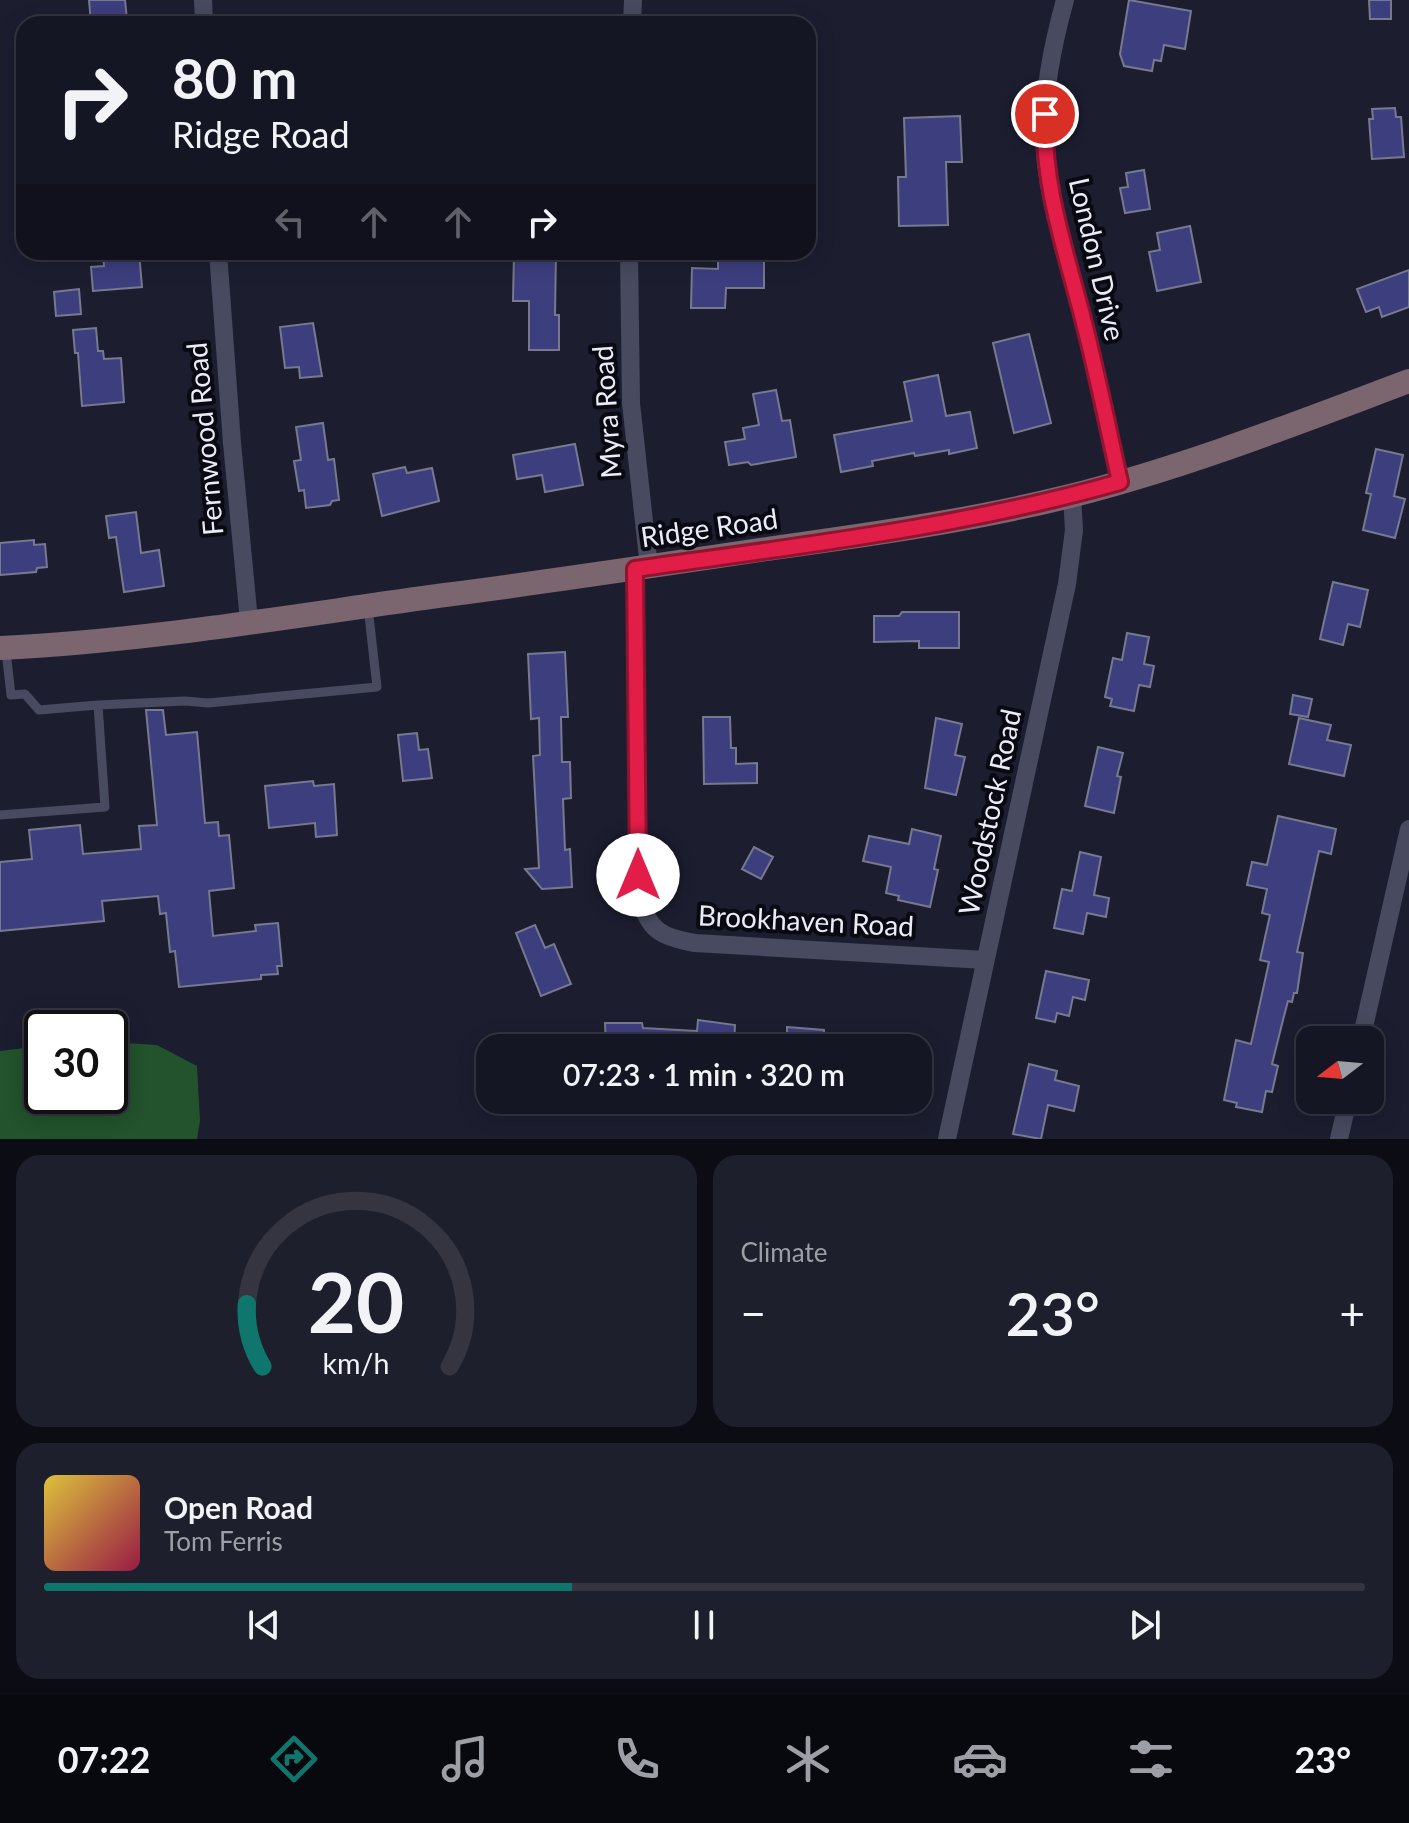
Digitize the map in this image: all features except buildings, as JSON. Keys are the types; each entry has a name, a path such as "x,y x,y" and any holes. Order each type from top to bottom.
{"main road":[{"name":"Ridge Road","path":"3,648 117,639 642,568 915,527 1072,496 1120,482 1240,443 1409,381"}],"street":[{"name":"London Drive","path":"1065,0 1051,56 1046,93 1044,134 1050,190 1120,482"},
{"name":"Fernwood Road","path":"219,260 249,621"},
{"name":"Myra Road","path":"629,260 631,403 642,568"},
{"name":"Woodstock Road","path":"947,1139 1067,584 1074,530 1072,496"},
{"name":"Brookhaven Road","path":"642,568 638,894 644,915 656,931 695,943 985,960"},
{"path":"1364,1026 1409,829"},
{"path":"1339,1139 1345,1114"}],"lane":[{"path":"0,696 25,694 39,710 185,701 208,703 377,687 367,605"},
{"path":"3,648 11,695"},
{"path":"0,815 105,807 98,705"}],"green space":[{"path":"128,1043 157,1045 197,1066 200,1121 197,1139 0,1139 0,1051 24,1048 24,1114 128,1114"}],"route":[{"path":"638,875 635,569 946,522 1072,496 1120,482 1050,190 1045,114"}]}
